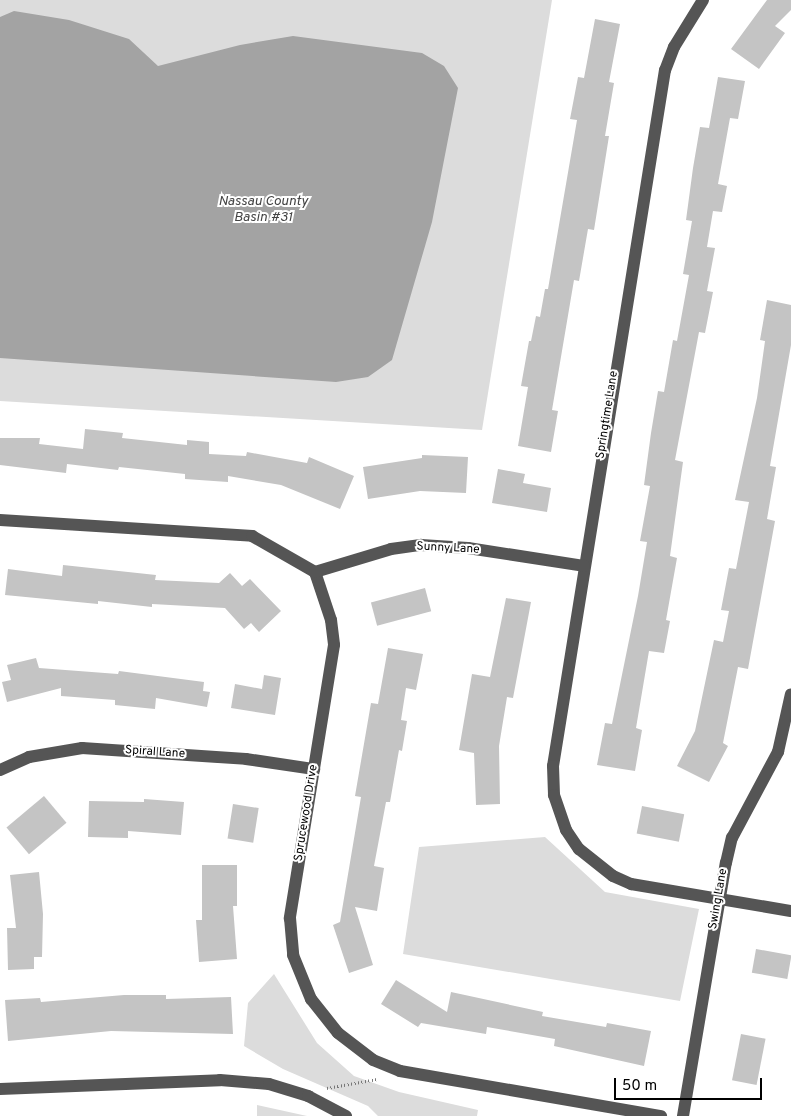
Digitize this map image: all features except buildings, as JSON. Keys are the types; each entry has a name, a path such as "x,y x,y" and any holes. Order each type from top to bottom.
{"street":[{"name":"Springtime Lane","path":"703,0 674,47 665,70 553,766 554,795 572,838 601,869 631,884 720,899"},
{"path":"0,520 252,536 316,572"},
{"name":"Sunny Lane","path":"316,572 391,549 422,545 468,548 584,566"},
{"name":"Sprucewood Drive","path":"316,572 331,620 334,645 290,918 293,955 310,999 338,1033 373,1060 400,1071 661,1116"},
{"name":"Swing Lane","path":"683,1116 732,838 778,752 791,694"},
{"name":"Spiral Lane","path":"0,770 29,757 82,748 246,759 314,770"},
{"path":"720,899 791,911"},
{"path":"0,1090 220,1080 269,1084 308,1096 346,1116"}],"path":[{"path":"322,1088 384,1078"}],"shaded area":[{"name":"Nassau County Basin #31","path":"0,0 552,0 482,430 0,401"},
{"path":"545,837 605,892 699,909 680,1001 403,954 419,847"},
{"path":"274,974 317,1043 354,1076 399,1092 478,1110 477,1116 378,1116 368,1106 283,1069 244,1046 248,1003"},
{"path":"257,1105 307,1116 257,1116"}],"water":[{"name":"Nassau County Basin #31","path":"14,11 69,20 129,39 158,66 240,45 293,36 422,53 444,66 458,88 432,222 392,360 368,377 336,382 0,358 0,17"}]}
